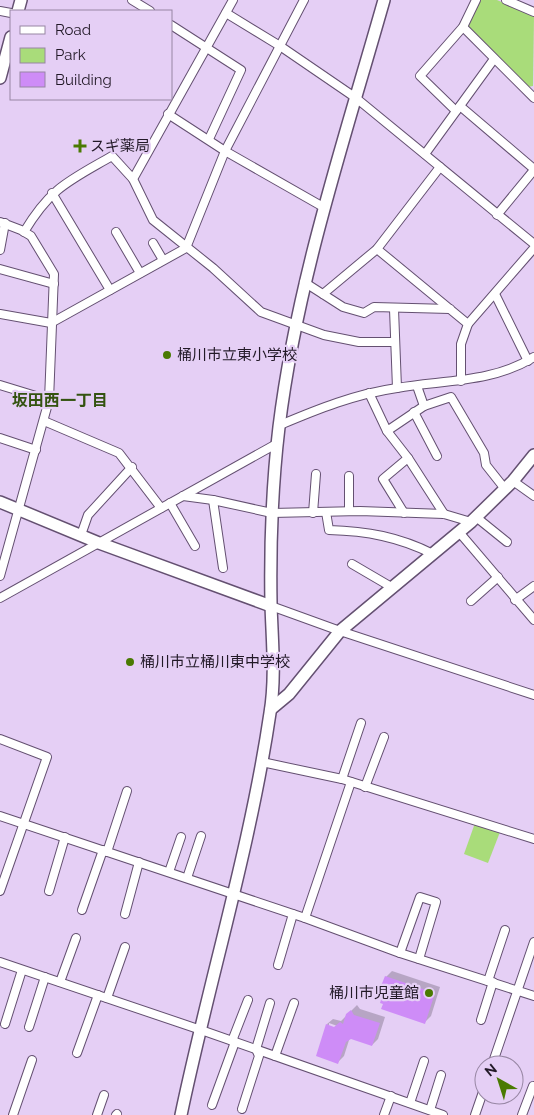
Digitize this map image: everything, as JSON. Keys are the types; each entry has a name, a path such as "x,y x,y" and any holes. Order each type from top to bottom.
{"street":[{"path":"133,0 148,10"},
{"path":"133,179 233,0"},
{"path":"0,314 51,322 186,248 226,151 304,0"},
{"path":"181,1115 233,894 262,762 271,709 273,673 271,606 272,514 280,424 304,282 384,0"},
{"path":"476,0 464,27 420,76 534,170 497,215"},
{"path":"506,0 534,12"},
{"path":"226,13 280,46 356,98 534,246 468,324 461,344 461,381"},
{"path":"172,26 241,70 209,139"},
{"path":"464,27 494,59 533,94"},
{"path":"0,78 10,41"},
{"path":"425,154 494,59"},
{"path":"168,114 226,151 325,208"},
{"path":"24,232 39,208 61,185 112,156 133,179 153,220 213,268 261,312 324,335 359,342 395,342"},
{"path":"323,294 377,249 440,167"},
{"path":"52,193 110,290"},
{"path":"0,250 3,222 31,236 54,274 49,400 1,572"},
{"path":"116,232 140,273"},
{"path":"153,243 163,260"},
{"path":"377,249 468,324"},
{"path":"0,269 54,284"},
{"path":"304,282 343,307 364,313 374,307 450,309"},
{"path":"280,424 337,401 397,388 461,381 498,373 531,359 494,294"},
{"path":"394,309 397,388"},
{"path":"0,386 49,400"},
{"path":"417,386 424,406"},
{"path":"369,394 387,431 408,458 444,514"},
{"path":"387,431 424,406 451,397 484,453 486,465 509,485 534,496"},
{"path":"414,412 437,456"},
{"path":"44,421 119,453 132,467 161,508"},
{"path":"0,438 36,450"},
{"path":"0,598 278,443"},
{"path":"271,709 289,694 340,631 474,519 509,485 534,456"},
{"path":"404,513 383,479 408,458"},
{"path":"81,535 88,515 132,467"},
{"path":"313,513 316,474"},
{"path":"349,476 349,511"},
{"path":"183,496 213,500 272,514 349,511 444,514 474,519 507,542"},
{"path":"213,500 223,568"},
{"path":"0,502 99,542 340,631 534,694"},
{"path":"170,503 195,546"},
{"path":"326,512 329,530 379,534 409,542 433,554"},
{"path":"459,532 534,620"},
{"path":"352,564 393,588"},
{"path":"471,601 498,577"},
{"path":"515,600 534,586"},
{"path":"342,779 361,723"},
{"path":"365,786 384,737"},
{"path":"0,739 47,757 0,891"},
{"path":"262,762 342,779 534,839"},
{"path":"305,918 351,782"},
{"path":"82,910 127,791"},
{"path":"0,816 305,918 400,953 534,996"},
{"path":"169,872 181,836"},
{"path":"187,878 201,836"},
{"path":"49,891 65,838"},
{"path":"125,914 139,862"},
{"path":"400,953 420,896 436,902 419,959"},
{"path":"278,966 293,914"},
{"path":"481,1020 505,930"},
{"path":"60,982 76,938"},
{"path":"495,1055 534,942"},
{"path":"108,998 125,947"},
{"path":"0,962 234,1041 444,1115"},
{"path":"5,1024 22,970"},
{"path":"29,1028 45,977"},
{"path":"77,1054 98,995"},
{"path":"212,1105 248,1000"},
{"path":"242,1110 259,1056 256,1049 270,1003"},
{"path":"275,1056 294,1003"},
{"path":"13,1115 32,1060"},
{"path":"410,1103 424,1061"},
{"path":"430,1110 440,1075"},
{"path":"522,1115 533,1086"},
{"path":"97,1115 104,1095"},
{"path":"384,1115 391,1096"}],"green space":[{"path":"481,0 497,0 534,16 533,86 528,87 466,27"},
{"path":"475,823 500,832 488,863 464,854"}],"building":[{"path":"385,976 435,993 425,1024 381,1009 383,1004 380,1003 385,987 381,986"},
{"path":"351,1010 354,1015 380,1023 372,1046 351,1039 346,1042 338,1064 316,1056 326,1024 334,1027 340,1022 343,1024 346,1014"}],"place":[{"name":"スギ薬局","path":"80,146"},
{"name":"桶川市立東小学校","path":"167,355"},
{"name":"桶川市立桶川東中学校","path":"130,662"},
{"name":"桶川市児童館","path":"429,993"}],"district":[{"name":"坂田西一丁目","path":"60,400"}]}
